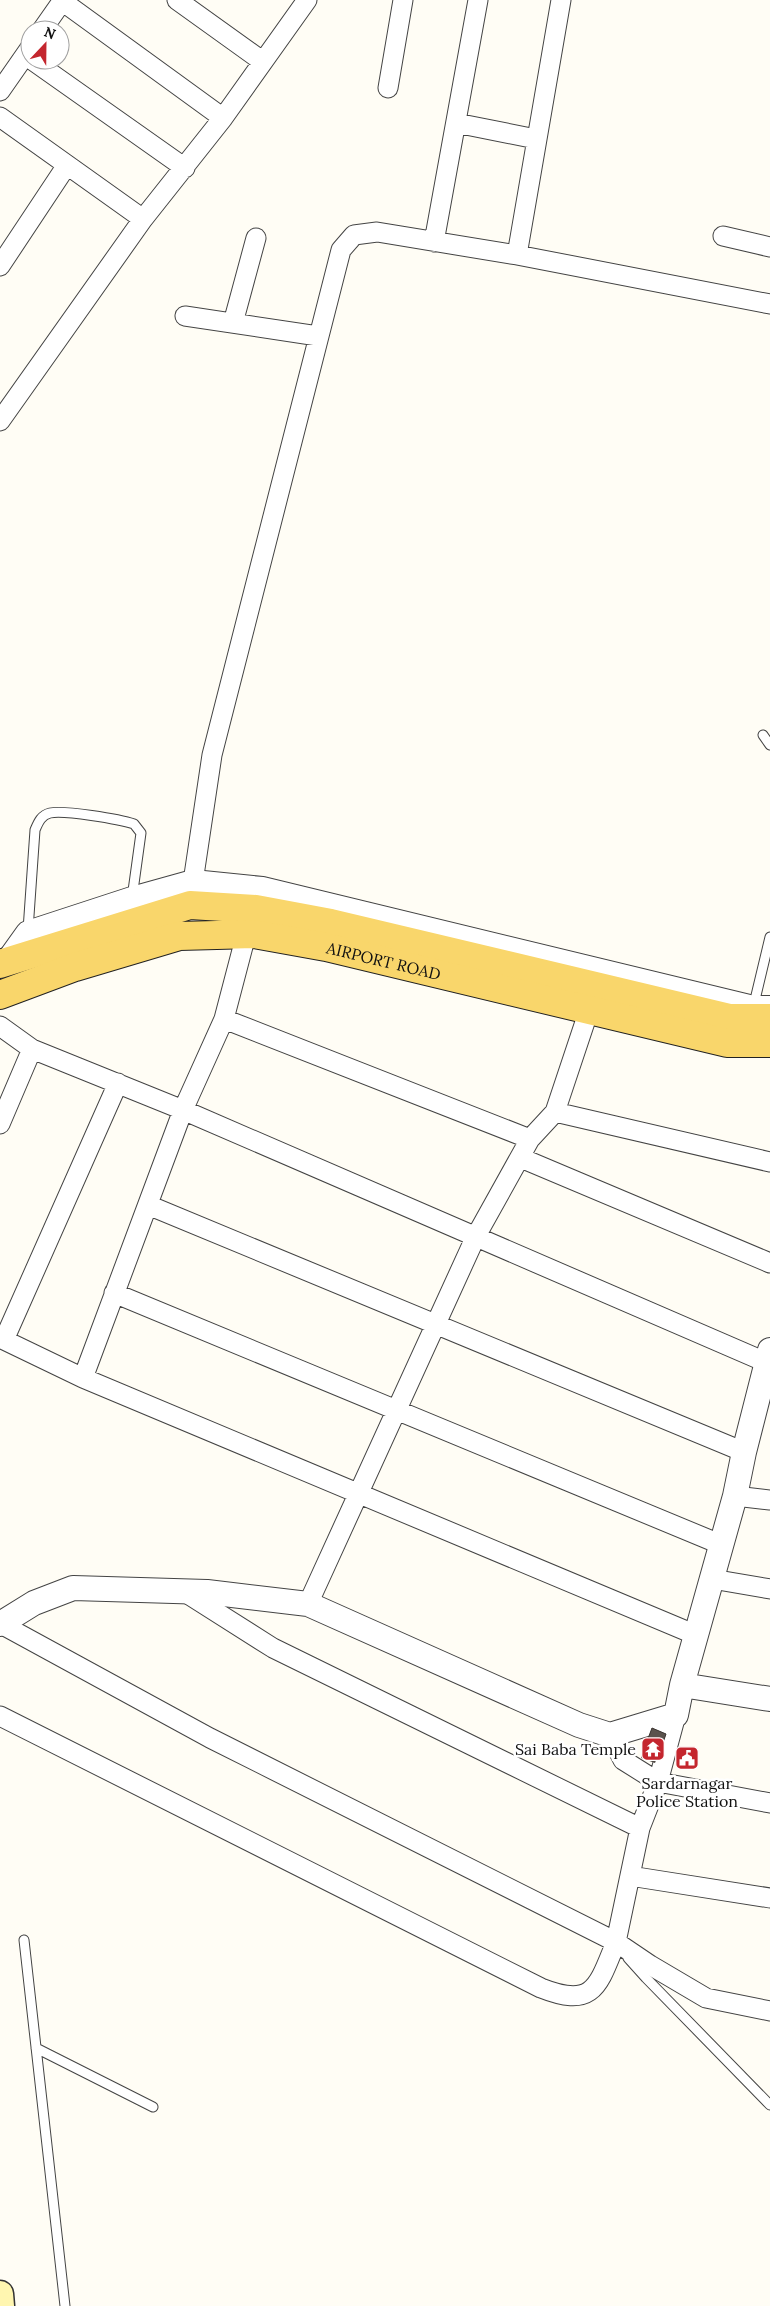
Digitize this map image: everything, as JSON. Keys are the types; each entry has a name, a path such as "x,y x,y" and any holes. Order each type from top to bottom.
{"main road":[{"name":"AIRPORT ROAD","path":"4,962 190,906 256,909 331,923 730,1018 764,1011"},
{"name":"AIRPORT ROAD","path":"0,994 75,967 179,936 254,934 326,947 727,1043 770,1043"},
{"path":"0,2294 1,2306"}],"street":[{"path":"49,20 62,0 223,118"},
{"path":"177,0 262,60"},
{"path":"388,88 403,0"},
{"path":"434,242 478,0"},
{"path":"517,255 561,0"},
{"path":"3,411 143,219 223,118 302,2"},
{"path":"0,91 20,66"},
{"path":"50,70 184,168"},
{"path":"0,117 143,219"},
{"path":"456,123 536,139"},
{"path":"0,266 67,165"},
{"path":"193,882 212,755 340,250 354,235 377,232 517,255 770,304"},
{"path":"723,236 770,248"},
{"path":"233,324 256,238"},
{"path":"186,316 318,336"},
{"path":"4,962 28,933 132,899 193,882 262,889 764,1011"},
{"path":"83,1378 183,1110 224,1019 246,934"},
{"path":"308,1604 357,1493 476,1236 530,1139 555,1112 589,1010"},
{"path":"224,1019 530,1139"},
{"path":"0,1026 32,1049 183,1110 769,1359 744,1452 735,1496 682,1685 658,1782 640,1828 616,1942 601,1980 591,1990 577,1996 562,1996 541,1988 0,1716"},
{"path":"727,1043 770,1055"},
{"path":"0,1124 32,1049"},
{"path":"118,1083 2,1339 83,1378 696,1636"},
{"path":"555,1112 770,1162"},
{"path":"521,1158 770,1263"},
{"path":"148,1205 744,1452"},
{"path":"114,1294 722,1545"},
{"path":"735,1496 770,1500"},
{"path":"712,1579 770,1588"},
{"path":"676,1715 610,1735 579,1725 308,1604 207,1592 73,1588 34,1603 0,1624 210,1738 616,1942 650,1965 706,1998 770,2012"},
{"path":"183,1592 273,1648 640,1828"},
{"path":"682,1685 770,1699"},
{"path":"610,1735 623,1760 658,1782 770,1803"},
{"path":"630,1876 770,1898"}],"lane":[{"path":"763,735 770,745"},
{"path":"28,933 35,830 39,820 49,813 111,818 134,824 141,833 132,899"},
{"path":"764,1011 770,937"},
{"path":"24,1940 65,2306"},
{"path":"616,1942 646,1978 770,2105"},
{"path":"36,2048 153,2107"}],"building":[{"path":"652,1728 666,1734 658,1757 643,1752"}],"place":[{"name":"Sai Baba Temple","path":"653,1749"},
{"name":"Sardarnagar Police Station","path":"687,1758"}]}
